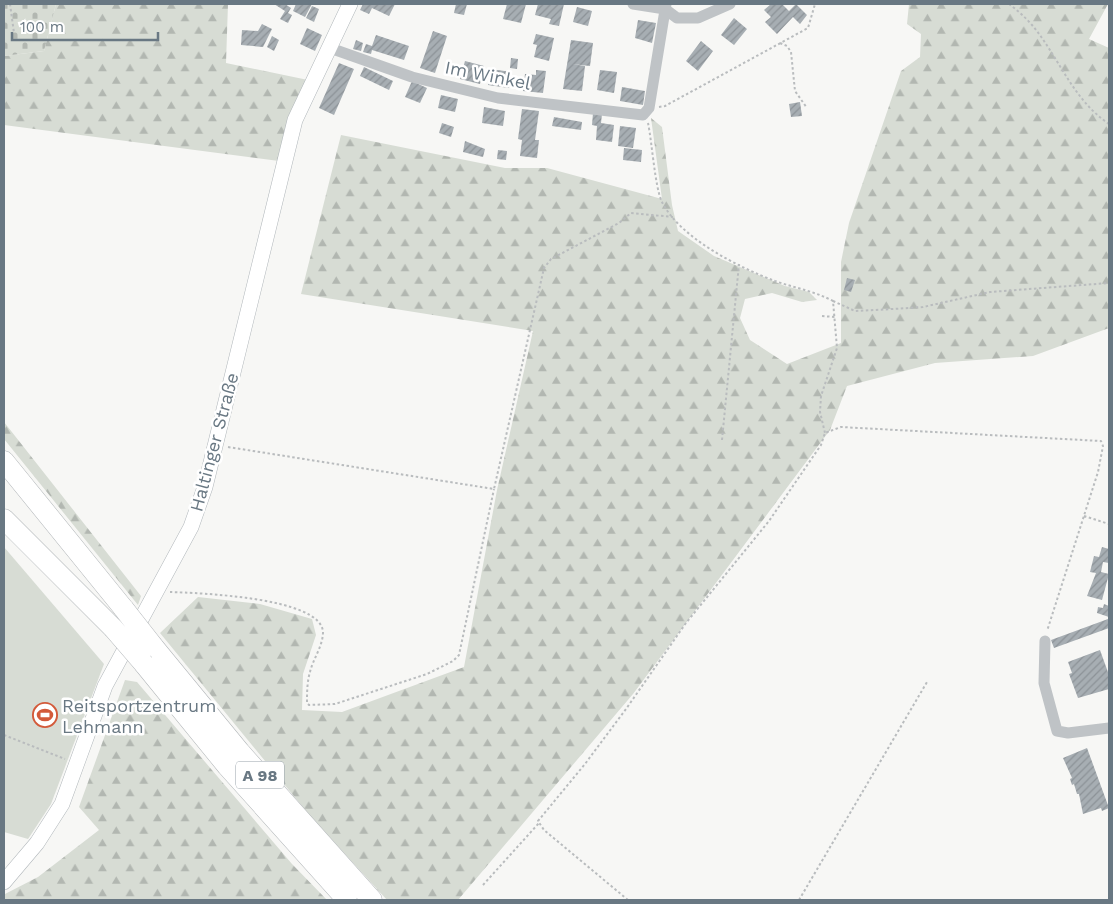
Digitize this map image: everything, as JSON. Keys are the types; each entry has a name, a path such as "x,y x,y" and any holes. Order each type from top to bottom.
{"highway":[{"name":"A 98","path":"4,460 240,752 372,900"},
{"name":"A 98","path":"4,520 113,628 227,766 347,900"}],"street":[{"name":"Haltinger Straße","path":"4,882 37,843 62,804 77,764 83,741 105,686 191,527 216,446 295,120 350,4"},
{"path":"633,4 666,6 677,18 698,18 717,12 730,4"},
{"path":"646,112 666,6"},
{"name":"Im Winkel","path":"330,48 412,77 498,98 646,112"},
{"path":"1045,641 1044,683 1057,731 1068,733 1109,728"}],"path":[{"path":"10,4 14,33"},
{"path":"815,4 808,28 665,106 646,112 661,201 680,228 724,257 775,281 819,293 855,311 923,307 990,292 1109,283"},
{"path":"1009,4 1032,25 1072,87 1101,119 1109,124"},
{"path":"780,43 787,46 791,52 795,91 807,108"},
{"path":"158,590 280,604 313,617 321,624 323,632 310,673 307,702 309,705 335,704 427,674 445,666 459,655 544,268 551,259 619,223 631,213 673,217"},
{"path":"722,440 739,264"},
{"path":"483,885 539,823 538,821 585,764 626,710 686,623 769,521 821,445 825,433 820,412 821,396 837,348 833,301"},
{"path":"822,316 835,317"},
{"path":"825,433 841,427 1101,441 1103,446 1098,472 1067,572 1050,618 1045,641"},
{"path":"216,446 494,489"},
{"path":"1084,516 1109,524"},
{"path":"799,900 927,682"},
{"path":"4,735 77,764"},
{"path":"539,823 544,830 628,900"}],"green space":[{"path":"4,4 56,4 44,51 4,56"},
{"path":"56,4 228,4 226,63 308,80 279,161 4,125 4,56 44,51"},
{"path":"909,4 1108,4 1089,39 1109,48 1109,328 1033,356 935,363 847,386 830,430 633,694 458,900 387,900 311,817 160,633 198,597 260,604 312,619 316,635 303,674 302,710 342,712 464,667 497,490 533,331 301,294 341,135 505,168 547,168 662,199 651,118 662,127 672,205 678,231 714,256 785,286 809,292 817,300 802,302 772,293 745,299 740,318 750,340 787,364 841,343 841,262 849,223 901,71 920,57 921,34 907,24"},
{"path":"4,422 141,596 138,605 4,439"},
{"name":"Reitsportzentrum Lehmann","path":"4,547 104,664 51,804 28,839 4,832"},
{"path":"125,680 137,682 292,864 327,900 4,900 5,894 38,877 99,830 79,807"}],"building":[{"path":"274,4 285,4 291,8 288,13 292,15 288,23 280,19 285,11"},
{"path":"296,4 312,4 305,17 293,11"},
{"path":"363,4 395,4 389,16 372,8 369,14 360,10"},
{"path":"456,4 467,4 464,15 454,13"},
{"path":"507,4 526,4 521,23 503,19"},
{"path":"538,4 564,4 559,26 549,24 551,19 535,15"},
{"path":"771,4 782,4 789,11 796,4 807,15 800,24 793,17 777,34 765,22 771,17 764,10"},
{"path":"312,6 319,9 314,22 306,18"},
{"path":"577,7 592,11 588,26 573,22"},
{"path":"734,18 747,29 734,45 721,35"},
{"path":"638,20 656,23 652,43 635,38"},
{"path":"262,24 272,29 263,47 241,45 242,30 258,31"},
{"path":"307,28 322,35 315,51 300,44"},
{"path":"433,31 447,36 435,73 420,68"},
{"path":"536,34 554,38 549,61 534,57 537,45 533,44"},
{"path":"376,35 409,46 404,60 372,50 371,54 363,52 366,44 372,46"},
{"path":"272,36 279,40 274,51 267,47"},
{"path":"356,40 363,43 361,51 353,49"},
{"path":"571,40 593,43 590,66 572,64 585,66 582,91 563,89"},
{"path":"701,41 713,51 698,71 686,61"},
{"path":"511,58 518,59 517,69 510,68"},
{"path":"465,61 484,66 480,84 460,79"},
{"path":"339,63 354,69 334,115 319,108"},
{"path":"364,67 393,81 389,90 360,76"},
{"path":"490,69 511,72 509,88 488,85"},
{"path":"536,70 546,71 543,93 523,91 525,74 536,75"},
{"path":"600,70 617,72 614,93 597,90"},
{"path":"412,81 427,88 420,103 405,97"},
{"path":"622,87 645,91 643,105 620,101"},
{"path":"441,95 458,99 455,112 438,108"},
{"path":"800,102 802,116 791,117 789,104"},
{"path":"484,107 505,111 503,126 482,123"},
{"path":"522,109 539,111 535,140 539,140 537,158 520,156 522,140 518,139"},
{"path":"593,113 602,114 601,123 614,125 612,142 596,140 597,126 592,125"},
{"path":"554,117 582,122 581,130 552,126"},
{"path":"442,123 454,127 451,137 439,133"},
{"path":"620,126 636,128 633,148 618,146"},
{"path":"465,141 485,149 483,157 463,152"},
{"path":"624,148 642,150 641,162 623,160"},
{"path":"498,150 507,151 506,160 497,159"},
{"path":"847,278 855,280 851,292 844,290"},
{"path":"1102,547 1109,549 1109,563 1103,562 1101,572 1109,574 1102,600 1087,596 1096,573 1090,572 1094,556 1099,557"},
{"path":"1104,604 1109,606 1109,617 1097,613 1098,607 1103,608"},
{"path":"1108,619 1109,628 1054,648 1051,640"},
{"path":"1100,650 1109,675 1109,689 1078,698 1069,674 1072,673 1068,662"},
{"path":"1087,748 1109,808 1102,811 1101,808 1083,814 1079,794 1077,794 1074,784 1072,785 1070,779 1072,778 1063,758"}],"place":[{"name":"Reitsportzentrum Lehmann","path":"45,715"}]}
